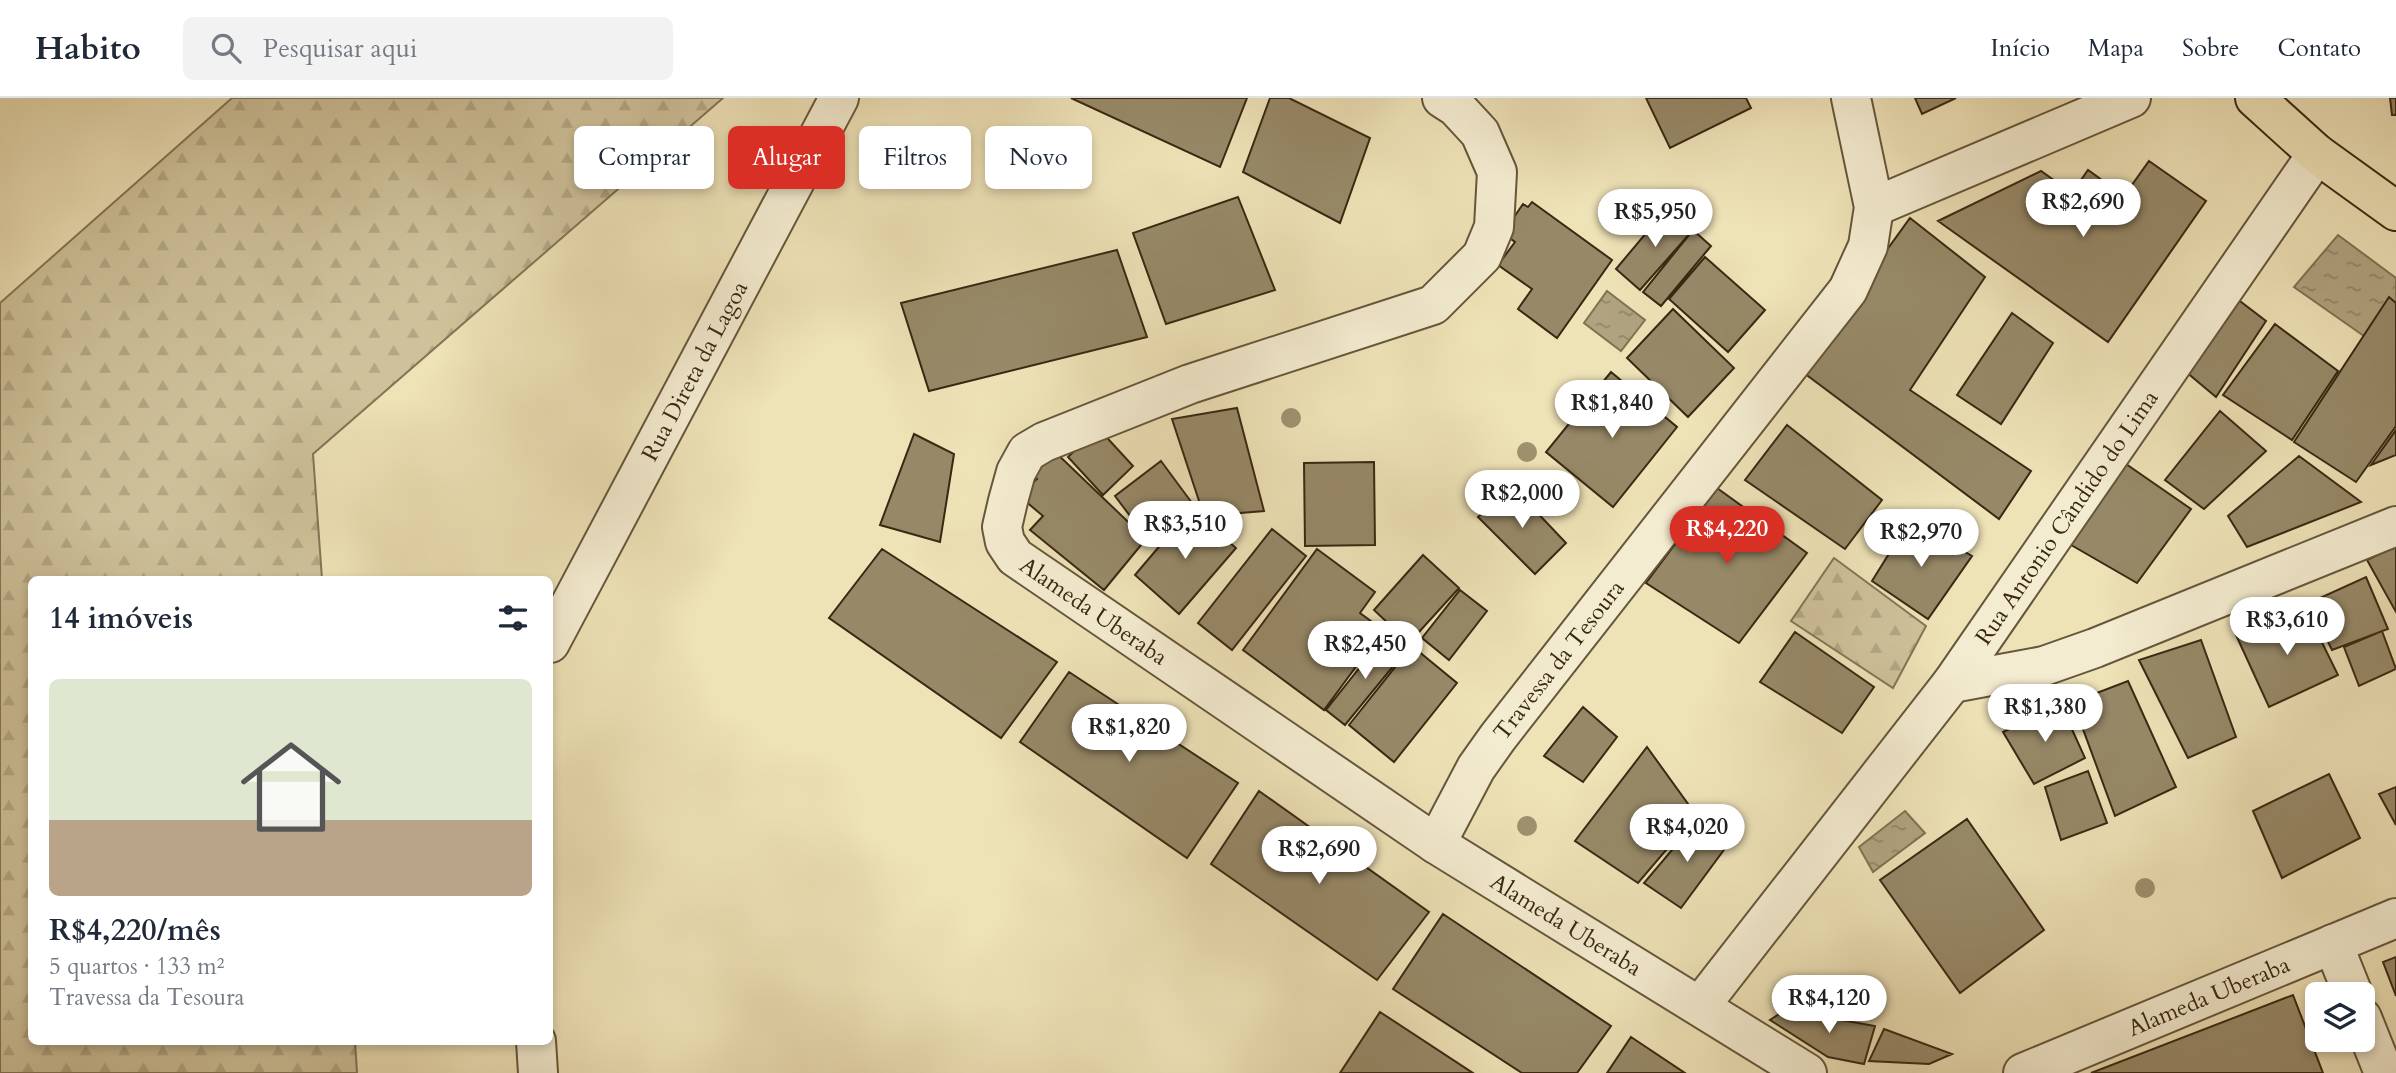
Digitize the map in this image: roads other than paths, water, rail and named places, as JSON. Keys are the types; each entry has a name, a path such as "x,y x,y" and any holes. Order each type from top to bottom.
{"main road":[{"path":"2255,98 2316,154 2396,211"}],"street":[{"name":"Rua Direta da Lagoa","path":"553,637 839,98"},
{"name":"Alameda Uberaba","path":"1442,98 1456,107 1480,133 1497,172 1494,227 1482,256 1433,305 1190,384 1044,442 1027,453 1016,471 1002,527 1005,542 1015,557 1436,844 1807,1073"},
{"path":"1851,98 1874,207 2131,98"},
{"name":"Rua Antonio Cândido do Lima","path":"1700,1006 1952,683 2316,154"},
{"name":"Travessa da Tesoura","path":"1436,844 1476,768 1498,737 1847,290 1868,246 1874,207"},
{"path":"1952,683 2022,671 2082,652 2396,526"},
{"name":"Alameda Uberaba","path":"2023,1073 2396,918"},
{"path":"2333,944 2348,982"},
{"path":"536,1045 538,1073"},
{"path":"2375,1050 2384,1073"}],"water":[{"path":"2338,235 2396,278 2396,313 2371,341 2294,287"},
{"path":"1607,291 1645,320 1621,351 1584,323"},
{"path":"1905,811 1925,833 1873,872 1859,847"}]}
